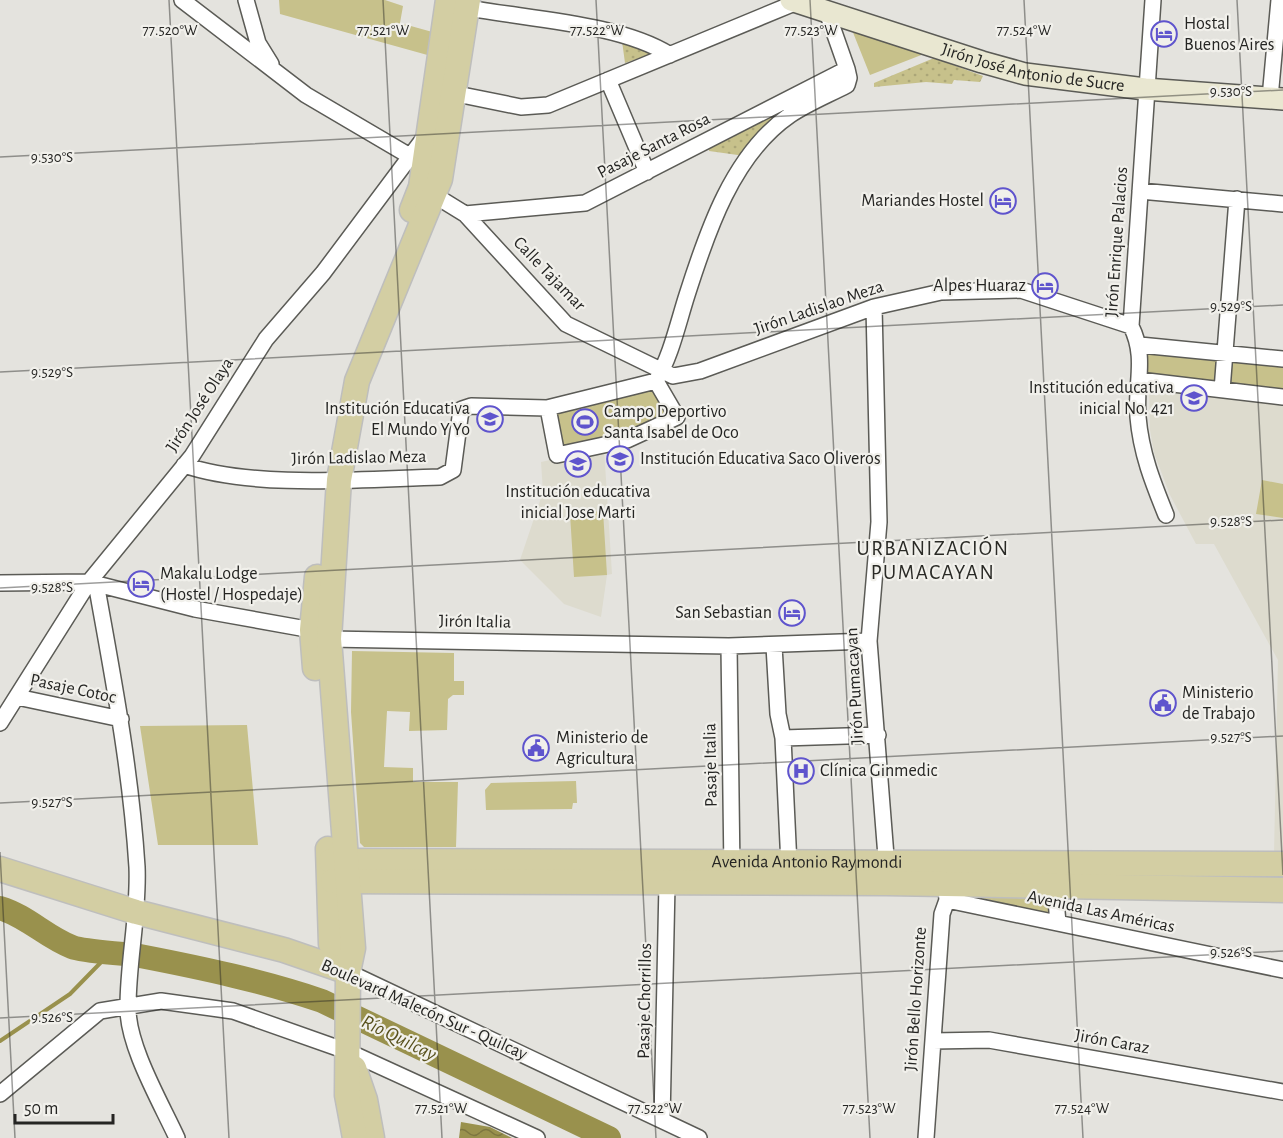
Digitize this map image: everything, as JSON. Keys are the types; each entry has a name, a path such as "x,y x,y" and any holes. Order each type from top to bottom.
{"main road":[{"name":"Jirón José Antonio de Sucre","path":"794,1 1025,74 1145,89 1276,98"},
{"path":"355,1138 347,1095 348,980 332,944 338,871 321,635 332,480 344,376 365,342 428,191 458,3"},
{"path":"1175,863 1175,888"},
{"name":"Avenida Antonio Raymondi","path":"338,871 667,884 789,864 887,873 946,882 1053,875 1175,863 1283,864"},
{"name":"Boulevard Malecón Sur - Quilcay","path":"0,869 136,921 284,950 348,980"},
{"name":"Avenida Antonio Raymondi","path":"338,871 887,873"},
{"name":"Avenida Antonio Raymondi","path":"1053,875 1175,888 1283,890"},
{"path":"349,1044 365,1100 372,1138"}],"street":[{"path":"182,0 306,96 408,155"},
{"path":"246,0 258,43 274,70"},
{"name":"Jirón Enrique Palacios","path":"1153,0 1145,89 1131,326 1140,345 1138,415 1143,454 1166,516"},
{"path":"1276,98 1279,0"},
{"path":"445,91 521,107 548,105 794,1"},
{"path":"458,3 626,35 653,44 670,55"},
{"path":"548,408 557,455 627,440 677,417 659,377 706,238 740,171 756,149 782,122 847,85 849,78 847,69 827,12"},
{"name":"Pasaje Santa Rosa","path":"465,214 585,203 847,69"},
{"path":"608,80 646,172"},
{"name":"Jirón José Olaya","path":"0,723 92,582 184,465 266,339 322,273 408,155 439,128"},
{"name":"Calle Tajamar","path":"428,191 465,214 566,324 659,377"},
{"path":"1140,191 1283,204"},
{"path":"1222,390 1237,199"},
{"name":"Jirón Ladislao Meza","path":"184,465 257,478 332,480 448,474 453,470 462,409 480,405 548,408 659,377 700,371 874,306 940,292 1021,290 1131,326"},
{"name":"Jirón Pumacayan","path":"874,306 879,522 869,641 887,873"},
{"path":"1140,345 1283,359"},
{"path":"1138,380 1283,397"},
{"path":"92,582 121,718 137,868 136,921 129,998 132,1038 177,1138"},
{"name":"Jirón Italia","path":"0,583 92,582 195,609 321,635 729,646 869,641"},
{"name":"Pasaje Italia","path":"729,646 732,874"},
{"path":"774,646 778,714 783,738 789,864"},
{"name":"Pasaje Cotoc","path":"17,697 121,718"},
{"path":"783,738 878,735"},
{"path":"1053,875 1058,923"},
{"name":"Avenida Las Américas","path":"946,882 1058,923 1283,969"},
{"name":"Jirón Bello Horizonte","path":"926,1138 946,882"},
{"name":"Pasaje Chorrillos","path":"662,1120 667,884"},
{"name":"Boulevard Malecón Sur - Quilcay","path":"348,980 699,1138"},
{"path":"0,1094 100,1011 129,998 233,1011 349,1044 537,1138"},
{"name":"Jirón Caraz","path":"933,1041 988,1040 1283,1092"}],"shaded area":[{"path":"279,0 385,0 403,6 400,23 436,33 431,56 280,14"},
{"path":"850,25 929,52 870,75"},
{"path":"622,41 652,52 625,63"},
{"path":"934,58 983,76 980,82 954,80 952,84 926,82 874,87 874,83"},
{"path":"774,114 776,119 745,156 709,151 709,148"},
{"path":"1144,349 1221,358 1220,385 1141,379"},
{"path":"1231,361 1283,366 1283,390 1228,385"},
{"path":"1149,387 1283,402 1283,854 1274,854 1278,660 1214,544 1196,544 1170,495 1154,453 1150,430"},
{"path":"654,388 667,418 615,440 614,435 561,448 552,413"},
{"path":"604,448 612,574 607,575 601,617 564,604 520,560 543,492 541,462"},
{"path":"1262,480 1283,484 1283,518 1256,514"},
{"path":"603,511 607,575 574,577 570,514"},
{"path":"352,651 454,653 454,681 464,681 464,695 453,695 448,699 447,730 409,731 410,712 387,711 384,767 413,768 413,782 458,782 456,847 364,847 360,843 351,712"},
{"path":"247,725 258,845 158,845 140,726"},
{"path":"576,781 577,803 573,803 572,809 486,810 485,790 491,783"},
{"path":"1050,890 1050,914 960,893"}],"water":[{"path":"461,1122 490,1127 512,1138 459,1138"}],"waterway":[{"name":"Río Quilcay","path":"0,908 19,916 72,947 140,956 209,970 322,1001 609,1138"},
{"path":"0,1041 70,994 112,951"}],"place":[{"name":"Hostal Buenos Aires","path":"1164,34"},
{"name":"Mariandes Hostel","path":"1003,201"},
{"name":"Alpes Huaraz","path":"1045,286"},
{"name":"Institución educativa inicial No. 421","path":"1194,398"},
{"name":"Institución Educativa El Mundo Y Yo","path":"490,419"},
{"name":"Campo Deportivo Santa Isabel de Oco","path":"585,422"},
{"name":"Institución Educativa Saco Oliveros","path":"620,459"},
{"name":"Institución educativa inicial Jose Marti","path":"578,464"},
{"name":"Makalu Lodge (Hostel / Hospedaje)","path":"141,584"},
{"name":"San Sebastian","path":"792,613"},
{"name":"Ministerio de Trabajo","path":"1163,703"},
{"name":"Ministerio de Agricultura","path":"536,748"},
{"name":"Clínica Ginmedic","path":"801,771"}],"district":[{"name":"URBANIZACIÓN PUMACAYAN","path":"933,560"}]}
